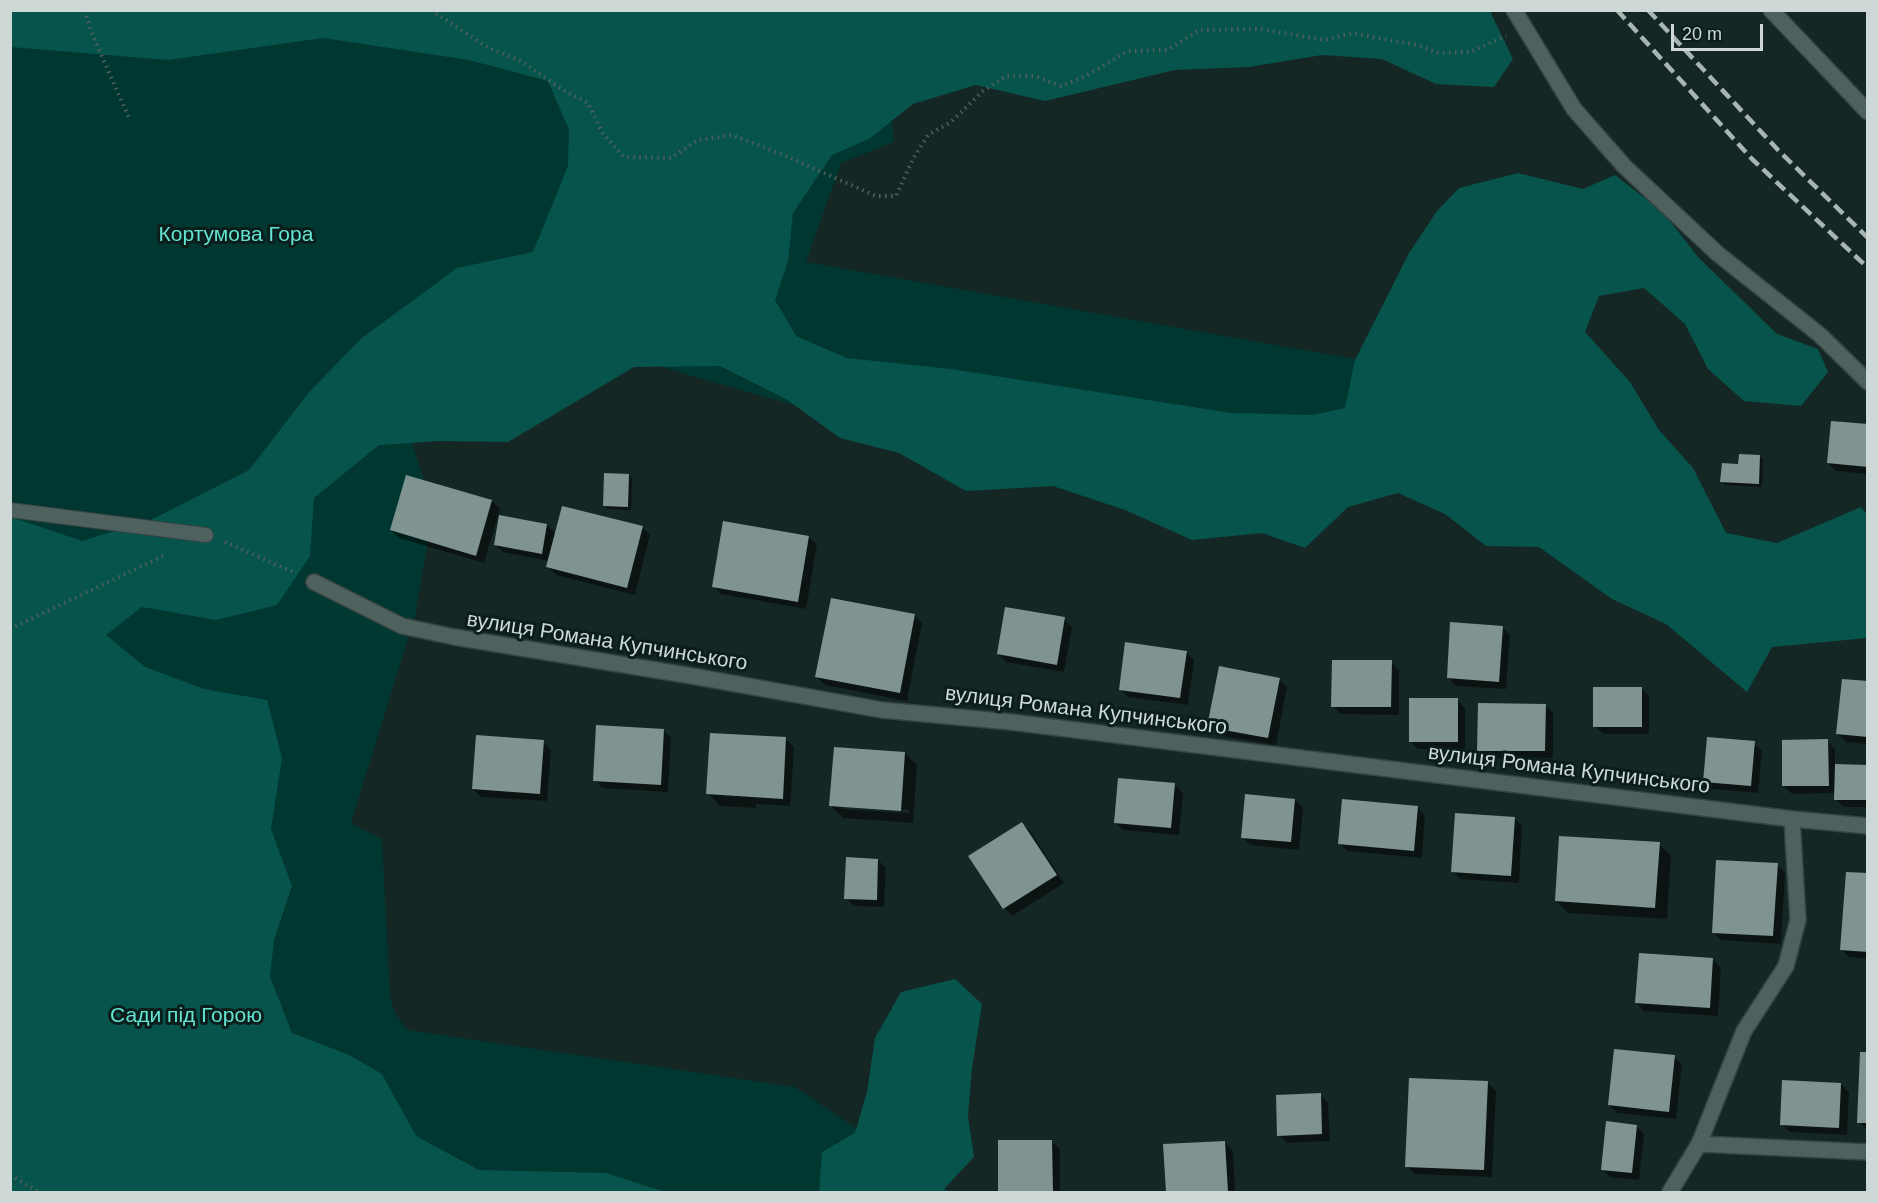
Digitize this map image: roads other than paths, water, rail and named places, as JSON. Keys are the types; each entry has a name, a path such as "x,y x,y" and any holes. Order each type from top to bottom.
{"street":[{"path":"1514,10 1574,109 1624,166 1718,254 1820,335 1868,382"},
{"path":"1771,10 1868,112"},
{"name":"вулиця Романа Купчинського","path":"314,582 402,626 454,637 882,710 1023,723 1792,819 1868,826"},
{"path":"1670,1192 1699,1144 1744,1031 1786,966 1798,920 1792,819"},
{"path":"1699,1144 1868,1152"}],"lane":[{"path":"10,510 206,535"}],"railway":[{"path":"1617,10 1752,159 1868,268"},
{"path":"1648,10 1778,150 1868,238"}],"park label":[{"name":"Кортумова Гора","path":"236,235"},
{"name":"Сади під Горою","path":"186,1016"}]}
